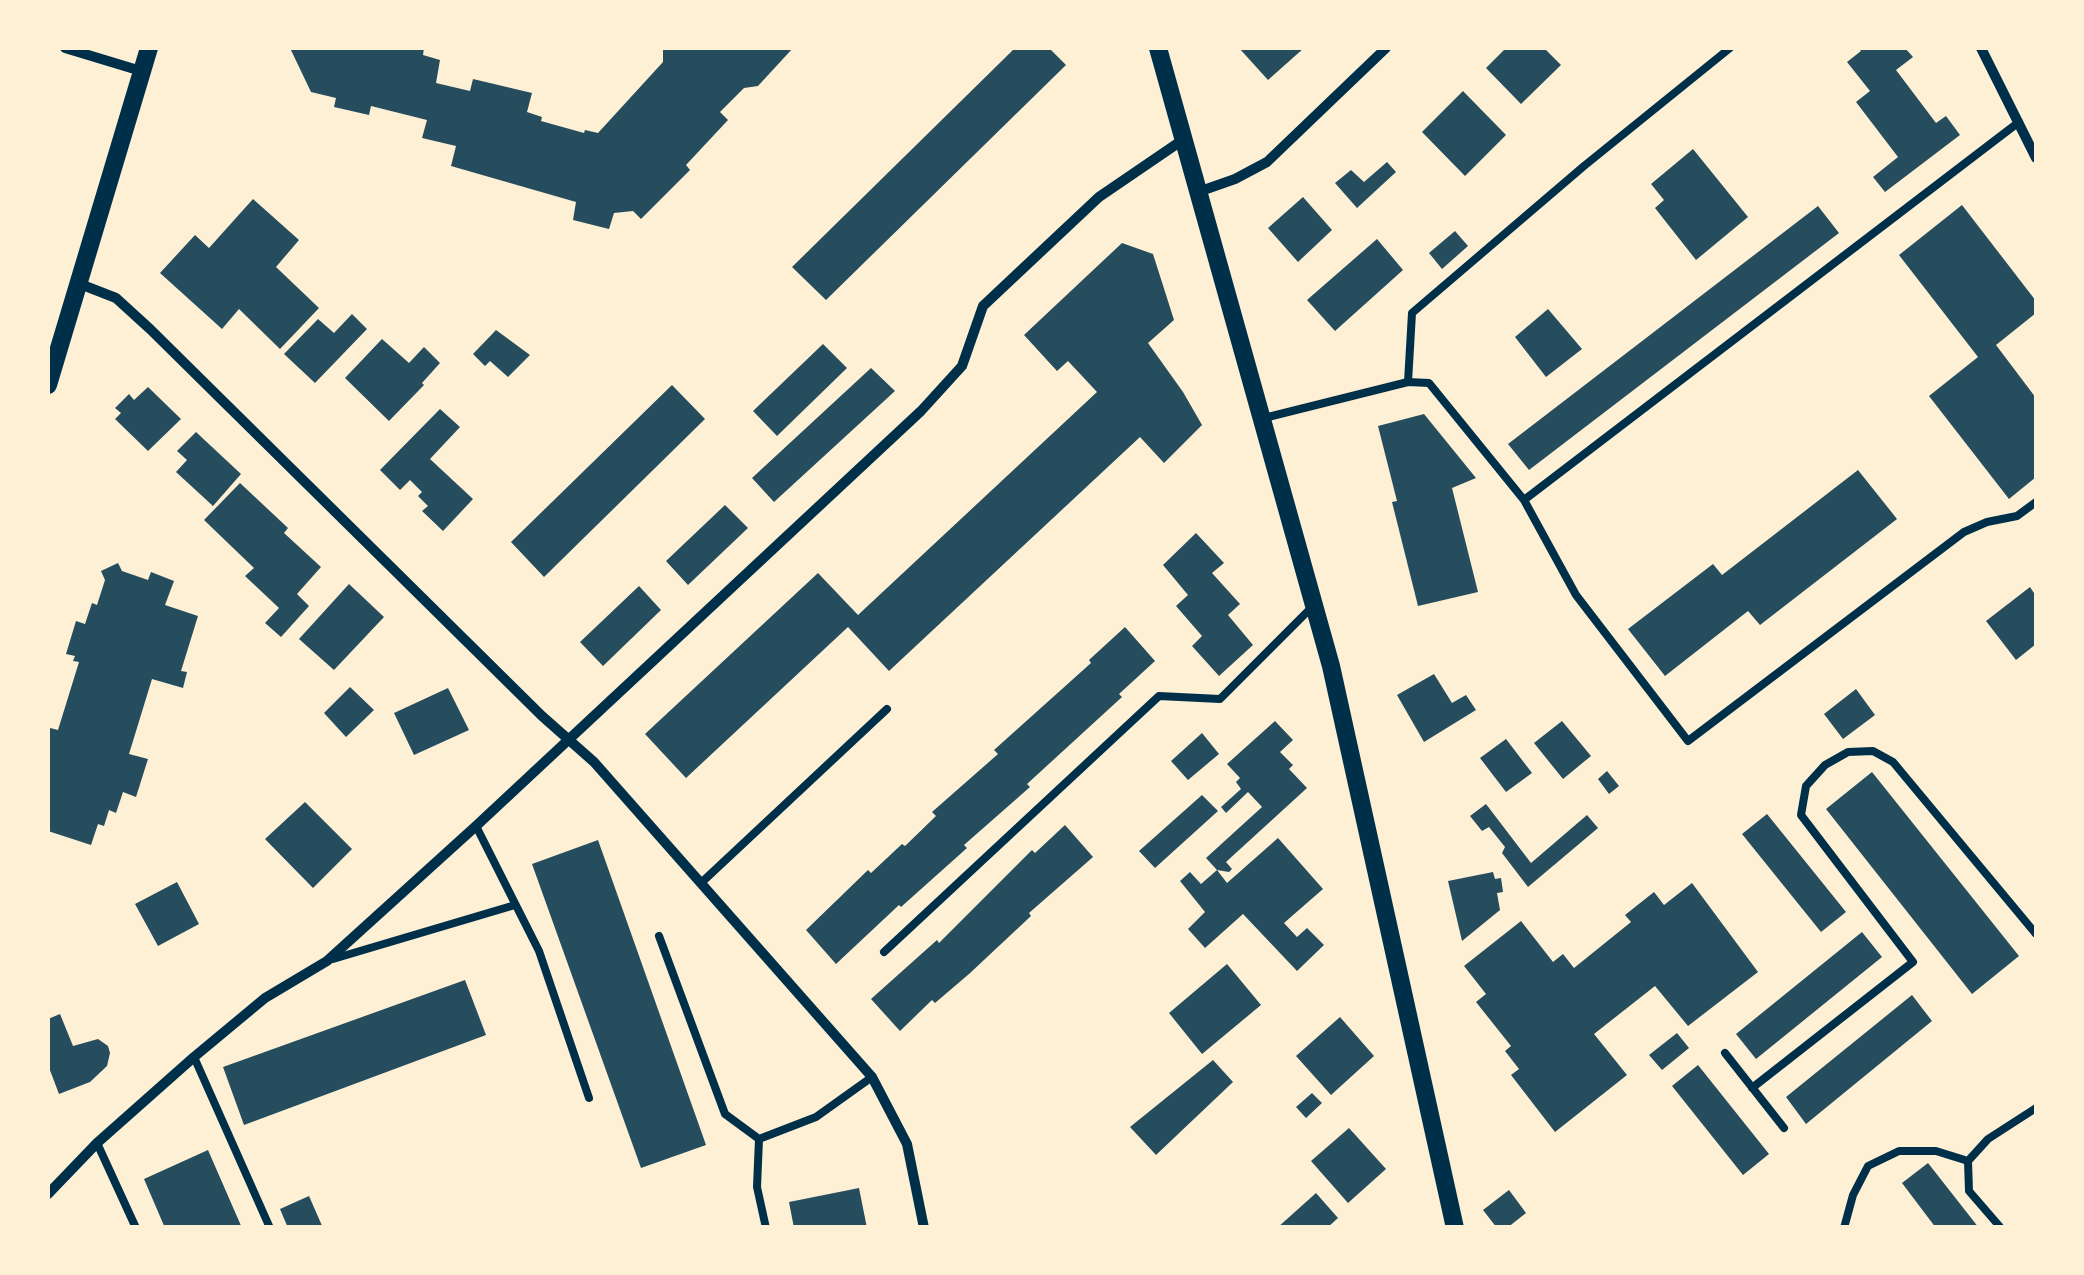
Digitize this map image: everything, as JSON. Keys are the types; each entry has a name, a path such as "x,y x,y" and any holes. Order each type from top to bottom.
{"street":[{"path":"65,48 142,72"},
{"path":"48,385 149,48"},
{"path":"1158,48 1315,604 1455,1228"},
{"path":"1198,192 1266,162 1386,48"},
{"path":"1981,48 2036,158"},
{"path":"48,1194 97,1143 194,1056 265,998 327,961 476,826 921,411 962,366 983,306 1099,197 1184,139"},
{"path":"80,284 116,298 150,329 594,762 872,1077 907,1144 924,1228"}],"lane":[{"path":"1408,382 1412,313 1730,48"},
{"path":"1524,500 2018,122"},
{"path":"1264,418 1408,382 1429,382 1524,500 1576,595 1688,741 1964,532 2017,516 2036,502"},
{"path":"884,952 1158,696 1220,699 1315,604"},
{"path":"701,883 888,708"},
{"path":"1752,1088 1914,962 1801,815 1806,786 1825,765 1848,752 1873,751 1893,762 2036,934"},
{"path":"476,826 538,951 589,1098"},
{"path":"327,961 515,905"},
{"path":"659,936 724,1114 760,1140"},
{"path":"1726,1053 1784,1128"},
{"path":"194,1056 270,1228"},
{"path":"760,1140 816,1117 872,1077"},
{"path":"2001,1228 1969,1191 1968,1160 1988,1139 2036,1108"},
{"path":"760,1140 758,1187 766,1228"},
{"path":"97,1143 136,1228"},
{"path":"1844,1228 1868,1166 1899,1150 1936,1151 1968,1160"}],"building":[{"path":"290,48 424,48 423,55 440,60 436,83 470,91 473,79 532,93 527,112 542,117 541,121 598,133 663,62 663,48 793,48 758,86 744,88 720,112 728,120 686,165 690,170 641,219 633,211 614,213 609,229 573,220 576,202 451,166 456,146 422,138 427,120 371,106 369,115 334,107 336,98 311,92"},
{"path":"1015,48 1049,48 1066,65 826,300 792,267"},
{"path":"1239,48 1304,48 1268,80"},
{"path":"1506,48 1544,48 1561,65 1521,104 1486,68"},
{"path":"1858,48 1905,48 1913,57 1896,70 1936,123 1946,116 1960,135 1885,192 1873,177 1898,157 1856,102 1870,91 1847,62 1861,51"},
{"path":"1463,91 1506,135 1465,176 1422,132"},
{"path":"1693,149 1748,217 1696,260 1655,208 1664,200 1651,184"},
{"path":"1387,162 1396,172 1357,208 1335,183 1351,170 1364,182"},
{"path":"1303,197 1332,230 1298,262 1268,228"},
{"path":"253,199 299,240 276,267 319,308 280,349 239,309 222,329 160,273 195,235 209,248"},
{"path":"1962,205 2036,301 2036,313 1996,345 2036,398 2036,477 2009,499 1929,396 1978,357 1899,255"},
{"path":"1818,206 1839,233 1529,470 1508,444"},
{"path":"1455,231 1468,246 1442,269 1429,253"},
{"path":"1377,239 1403,270 1335,331 1307,300"},
{"path":"1122,243 1153,254 1174,320 1148,343 1202,425 1164,463 1140,437 889,671 848,627 686,778 645,734 818,573 858,615 1097,392 1068,361 1057,371 1024,335"},
{"path":"1548,309 1582,349 1546,377 1515,337"},
{"path":"352,314 367,329 315,383 284,354 318,319 334,333"},
{"path":"496,330 530,355 508,377 490,361 485,366 473,354"},
{"path":"382,339 409,363 424,347 440,363 389,421 345,378"},
{"path":"823,344 847,368 777,436 753,411"},
{"path":"871,368 895,391 774,502 752,478"},
{"path":"672,385 705,419 544,577 511,542"},
{"path":"148,387 181,419 148,451 115,419 121,413 115,408 129,394 134,400"},
{"path":"440,409 460,427 430,459 473,499 443,531 422,511 428,506 418,496 422,492 410,480 400,490 380,470"},
{"path":"1424,414 1476,478 1452,488 1478,592 1418,606 1378,426"},
{"path":"196,432 241,474 213,506 176,472 187,460 177,451"},
{"path":"1858,470 1897,519 1760,625 1748,611 1665,676 1628,629 1713,564 1722,575"},
{"path":"240,483 288,528 284,533 321,567 297,594 309,606 281,637 265,623 279,608 245,576 254,568 204,520"},
{"path":"725,505 748,528 688,585 666,561"},
{"path":"1196,533 1224,563 1212,573 1240,604 1228,615 1253,645 1219,676 1192,646 1202,636 1176,606 1188,595 1163,565"},
{"path":"118,563 122,571 148,580 151,572 174,581 165,605 198,616 181,671 187,672 183,688 152,679 129,754 148,759 136,797 123,792 116,813 109,810 104,826 98,824 91,845 48,831 48,733 50,728 58,730 79,662 73,661 75,656 66,654 76,621 85,624 92,603 97,605 105,580 101,571"},
{"path":"349,584 384,617 334,670 299,639"},
{"path":"639,586 661,610 603,666 580,642"},
{"path":"2030,587 2036,596 2036,644 2016,660 1986,621"},
{"path":"1125,627 1155,661 1119,694 1122,697 1027,784 1030,787 964,845 967,848 836,964 806,930 868,870 871,873 902,844 905,846 936,816 932,812 998,754 994,750"},
{"path":"1434,674 1452,703 1466,695 1476,710 1424,742 1397,695"},
{"path":"350,687 374,710 346,737 324,713"},
{"path":"448,688 469,730 414,755 394,713"},
{"path":"1856,689 1875,715 1843,739 1824,714"},
{"path":"1275,721 1293,740 1280,752 1307,788 1226,862 1232,869 1229,872 1217,870 1206,858 1262,807 1248,792 1226,813 1221,807 1241,789 1236,782 1240,778 1227,764"},
{"path":"1562,721 1591,756 1563,779 1534,743"},
{"path":"1202,733 1219,754 1188,780 1171,761"},
{"path":"1506,739 1532,773 1506,792 1480,758"},
{"path":"1607,771 1619,786 1609,794 1598,779"},
{"path":"1872,772 2019,956 1972,994 1826,809"},
{"path":"1202,795 1218,811 1155,868 1139,851"},
{"path":"305,802 352,849 313,888 265,839"},
{"path":"1486,804 1531,863 1587,815 1598,828 1528,887 1502,853 1505,847 1489,827 1482,831 1470,816"},
{"path":"1767,814 1846,912 1821,932 1742,834"},
{"path":"1065,825 1093,857 1029,913 1031,916 969,974 935,1003 932,1000 900,1031 871,999 937,940 939,943 1032,850 1035,853"},
{"path":"1278,838 1323,889 1284,923 1297,937 1307,928 1324,945 1297,971 1243,914 1205,948 1188,929 1205,912 1180,881 1190,872 1201,884 1217,870 1227,883"},
{"path":"598,840 706,1145 641,1168 532,864"},
{"path":"1493,872 1495,879 1501,878 1503,892 1497,893 1500,910 1462,941 1448,881"},
{"path":"177,882 199,924 158,946 135,904"},
{"path":"1692,883 1758,972 1688,1026 1655,986 1594,1034 1627,1075 1555,1132 1511,1075 1519,1069 1505,1051 1511,1046 1476,1002 1486,994 1464,966 1521,921 1553,962 1563,954 1574,968 1631,922 1625,915 1654,892 1664,905"},
{"path":"1862,932 1882,957 1756,1059 1736,1034"},
{"path":"1227,964 1261,1005 1202,1054 1169,1013"},
{"path":"465,980 486,1035 244,1125 223,1067"},
{"path":"1912,995 1932,1021 1806,1124 1786,1097"},
{"path":"60,1014 73,1046 98,1039 108,1046 110,1053 107,1066 90,1082 59,1094 48,1065 48,1019"},
{"path":"1340,1017 1374,1056 1331,1095 1296,1056"},
{"path":"1677,1033 1689,1048 1662,1070 1649,1055"},
{"path":"1213,1060 1233,1082 1156,1155 1130,1127"},
{"path":"1698,1065 1769,1154 1743,1175 1672,1086"},
{"path":"1312,1093 1322,1103 1306,1118 1296,1107"},
{"path":"1349,1128 1386,1169 1348,1203 1311,1161"},
{"path":"208,1150 242,1228 165,1228 144,1179"},
{"path":"1928,1163 1979,1228 1936,1228 1902,1183"},
{"path":"859,1188 867,1228 794,1228 789,1202"},
{"path":"1509,1190 1526,1213 1507,1228 1497,1228 1483,1210"},
{"path":"1316,1193 1338,1218 1327,1228 1277,1228"},
{"path":"309,1196 323,1228 288,1228 280,1209"}]}
